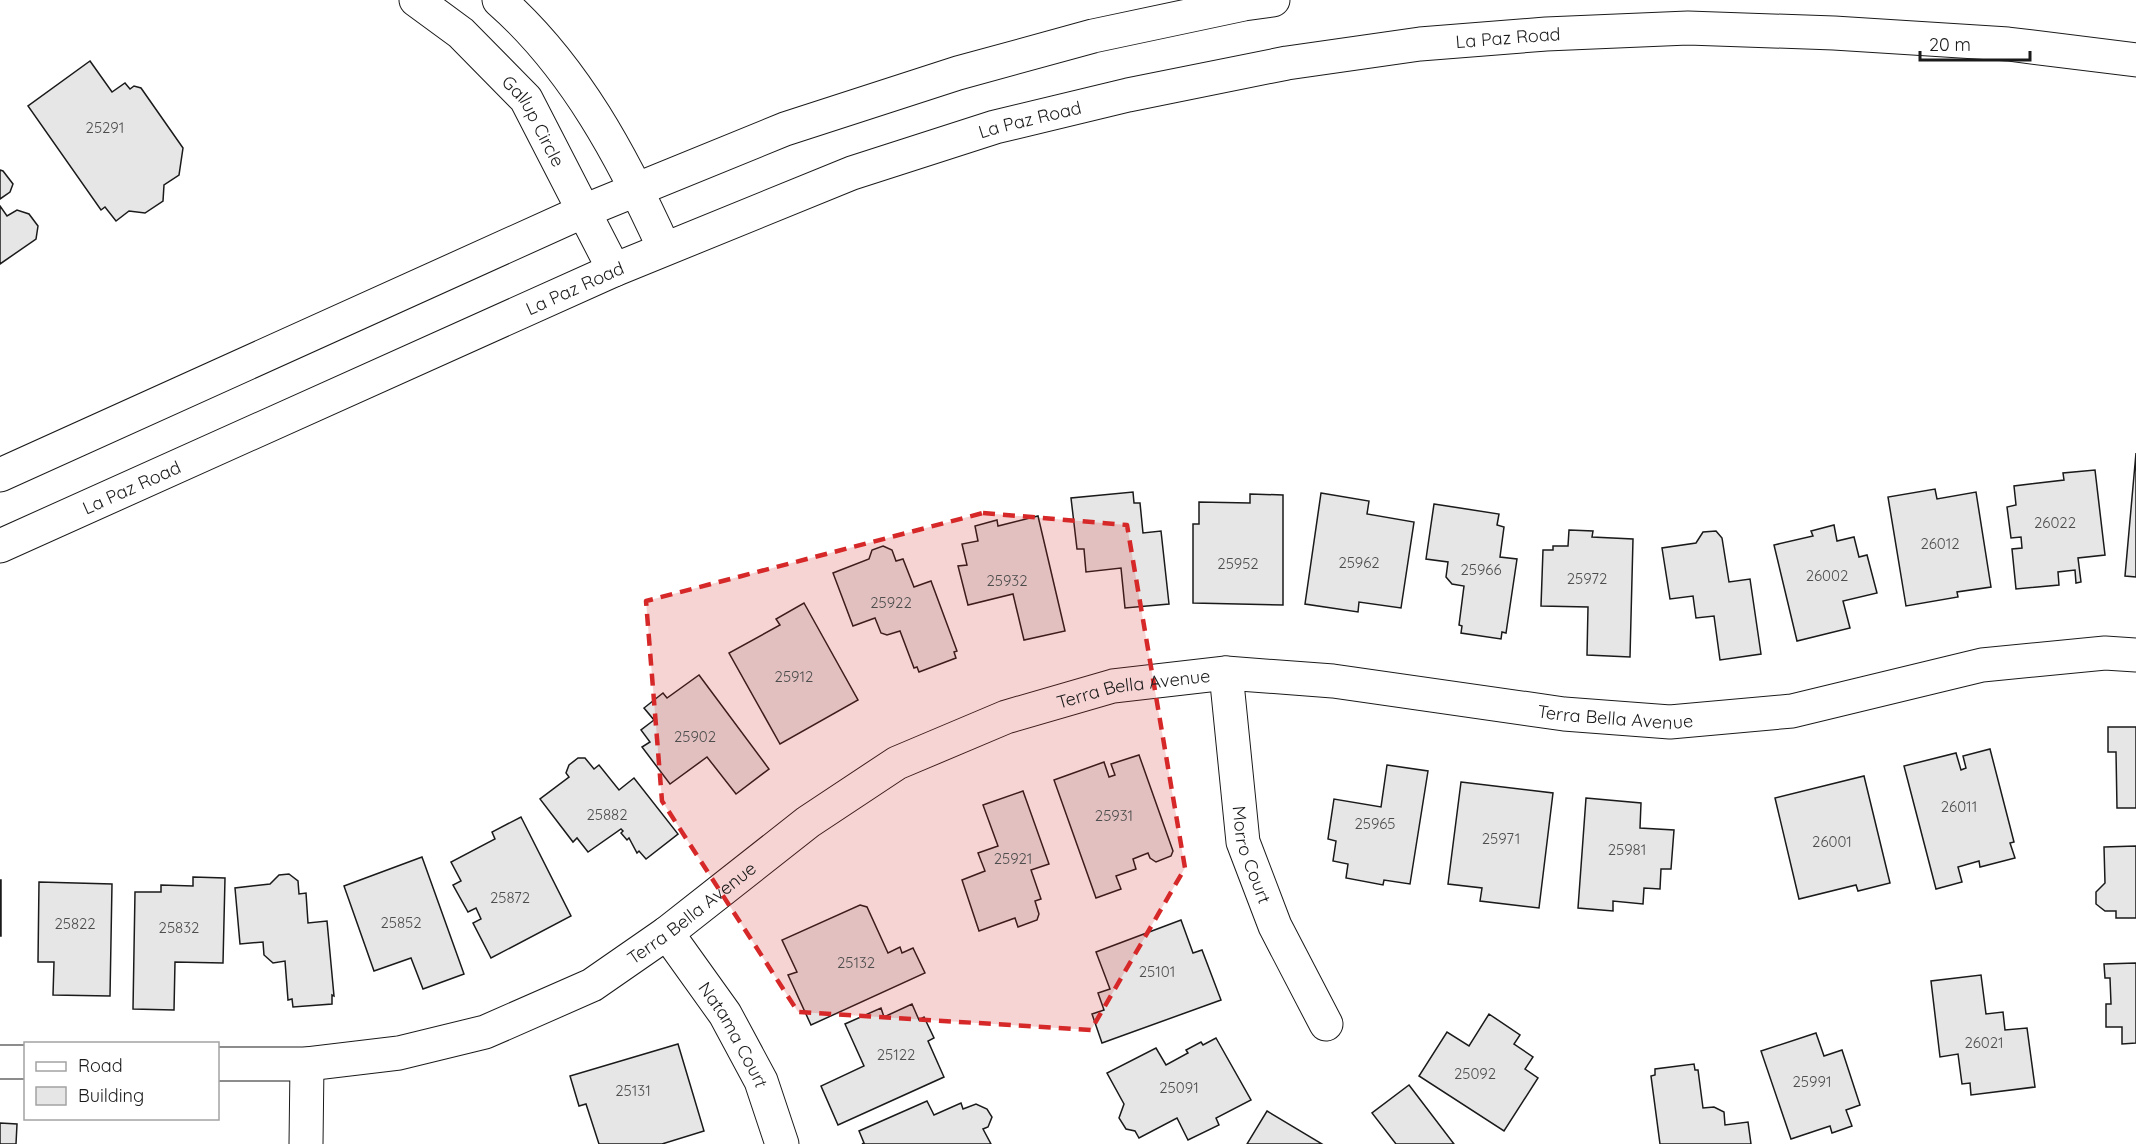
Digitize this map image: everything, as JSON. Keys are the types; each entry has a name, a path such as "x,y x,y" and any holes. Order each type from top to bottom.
{"main road":[{"name":"Gallup Circle","path":"416,0 461,33 526,99 614,270"},
{"path":"499,0 518,16 563,70 605,131 637,189 664,248"},
{"path":"0,475 584,211 785,129 958,73 1093,36 1273,0"},
{"name":"La Paz Road","path":"0,546 664,248 852,173 995,127 1128,95 1287,63 1420,44 1546,34 1688,28 1834,33 2008,44 2136,60"},
{"name":"Terra Bella Avenue","path":"219,1064 307,1064 399,1053 485,1032 592,985 667,933 808,822 897,763 1006,717 1113,686 1226,673 1333,681 1564,714 1670,722 1792,711 1982,665 2104,653 2136,655"},
{"name":"Morro Court","path":"1226,673 1243,842 1275,926 1326,1024"},
{"name":"Natama Court","path":"667,933 725,1014 761,1081 782,1144"},
{"path":"0,1062 24,1062"},
{"path":"306,1144 307,1064"}],"highlighted area":[{"path":"983,513 1127,525 1185,868 1091,1030 798,1012 662,801 646,601"}],"building":[{"path":"90,61 112,92 125,83 130,89 134,86 141,88 183,148 179,175 164,185 163,201 145,213 129,211 116,221 105,207 101,210 28,106"},
{"path":"0,170 13,184 10,192 0,199"},
{"path":"0,206 7,216 17,210 29,214 38,226 36,239 0,264"},
{"path":"2136,453 2136,577 2125,576"},
{"path":"2095,470 2105,555 2078,558 2081,582 2076,583 2075,570 2058,572 2059,585 2016,589 2012,549 2022,548 2021,537 2011,538 2007,507 2016,505 2014,486 2064,480 2063,473"},
{"path":"1935,489 1937,499 1976,492 1991,587 1957,592 1958,597 1906,606 1888,497"},
{"path":"1133,492 1134,503 1140,503 1143,533 1161,531 1169,604 1125,608 1121,568 1086,572 1084,549 1077,549 1071,498"},
{"path":"1321,493 1369,501 1367,514 1414,522 1401,608 1359,602 1358,612 1305,604"},
{"path":"1250,494 1283,495 1283,605 1193,603 1193,524 1199,524 1199,502 1250,503"},
{"path":"1434,504 1499,514 1497,525 1504,527 1500,557 1517,559 1506,633 1502,632 1501,639 1461,633 1462,626 1459,625 1464,586 1452,584 1446,577 1448,562 1426,559"},
{"path":"1038,516 1065,631 1024,640 1013,594 968,605 958,566 967,565 962,544 978,541 975,526 997,520 998,526"},
{"path":"1834,525 1837,541 1854,537 1859,557 1867,555 1877,593 1843,601 1850,628 1797,641 1774,545 1813,536 1811,531"},
{"path":"1569,530 1593,531 1592,537 1633,539 1630,657 1587,655 1588,607 1541,606 1543,550 1553,550 1553,546 1568,546"},
{"path":"1716,531 1722,538 1729,582 1750,579 1761,654 1720,660 1714,616 1696,618 1693,596 1670,599 1662,548 1696,543 1703,532"},
{"path":"883,546 892,550 896,561 903,559 914,587 931,581 957,651 954,652 956,658 919,672 917,667 914,668 900,631 887,635 881,633 875,618 853,626 833,573 869,559 872,550"},
{"path":"804,603 858,700 780,744 729,653 780,625 776,619"},
{"path":"699,675 769,769 736,794 707,757 670,784 642,747 650,742 641,730 654,720 644,708 663,693 667,698"},
{"path":"2108,727 2136,727 2136,808 2117,808 2116,752 2108,752"},
{"path":"1990,749 2014,842 2010,843 2015,858 1980,867 1979,861 1958,867 1962,882 1936,889 1904,766 1956,753 1961,770 1966,768 1963,756"},
{"path":"1139,755 1173,851 1171,856 1156,862 1150,858 1148,853 1133,859 1136,869 1116,876 1121,889 1096,898 1054,780 1104,762 1109,777 1115,775 1111,764"},
{"path":"578,758 585,758 594,769 599,765 619,790 634,778 678,834 646,859 639,851 637,853 629,838 627,840 621,833 623,831 621,829 588,852 577,838 573,842 540,799 569,777 566,773 569,765"},
{"path":"1387,765 1428,771 1410,884 1384,880 1383,885 1346,878 1348,864 1333,861 1336,841 1328,839 1334,799 1381,807"},
{"path":"1864,776 1890,883 1858,891 1856,885 1799,899 1775,798"},
{"path":"1461,782 1553,793 1539,908 1480,901 1482,888 1448,884"},
{"path":"1023,791 1049,864 1031,870 1041,899 1035,901 1039,914 1037,920 1018,927 1015,918 979,931 962,880 985,871 978,853 998,846 983,805"},
{"path":"1586,798 1641,803 1640,828 1674,830 1671,869 1661,869 1660,889 1644,888 1643,904 1613,901 1613,911 1578,908"},
{"path":"521,817 571,916 491,958 473,923 481,919 476,908 468,912 453,885 461,881 451,862 495,839 492,832"},
{"path":"2136,846 2136,918 2116,918 2116,911 2105,911 2096,904 2096,892 2105,883 2104,847"},
{"path":"422,857 464,974 423,989 411,958 374,971 344,886"},
{"path":"289,874 298,881 299,894 306,893 308,923 327,921 334,996 332,995 332,1004 293,1007 292,999 288,1000 285,961 273,963 264,955 263,942 240,944 235,888 270,884 279,875"},
{"path":"193,877 225,878 223,963 175,962 174,1010 133,1009 135,892 161,892 161,885 193,886"},
{"path":"1,880 1,936 0,936"},
{"path":"39,882 112,884 110,996 53,995 54,962 38,962"},
{"path":"860,905 867,907 888,953 900,947 902,953 913,948 925,973 811,1025 788,975 797,972 782,940"},
{"path":"1181,920 1193,953 1202,950 1221,1000 1102,1043 1092,1014 1104,1010 1098,993 1110,989 1096,952"},
{"path":"2136,963 2136,1043 2122,1044 2122,1027 2106,1027 2106,1004 2111,1004 2110,978 2105,978 2104,964"},
{"path":"1981,975 1986,1014 2003,1012 2005,1030 2027,1028 2035,1087 1971,1095 1970,1083 1962,1084 1958,1054 1940,1057 1931,981"},
{"path":"912,1004 919,1020 924,1017 934,1038 928,1041 944,1077 838,1125 821,1086 864,1066 845,1024 881,1008 884,1017"},
{"path":"1489,1014 1520,1035 1514,1044 1533,1057 1525,1069 1538,1078 1504,1131 1419,1076 1447,1032 1469,1046"},
{"path":"1816,1033 1824,1056 1842,1050 1860,1105 1846,1110 1852,1126 1832,1133 1830,1126 1791,1139 1761,1051"},
{"path":"1216,1038 1251,1100 1216,1118 1219,1125 1188,1140 1177,1118 1139,1138 1135,1131 1126,1129 1119,1118 1124,1104 1107,1073 1156,1048 1166,1065 1188,1053 1186,1050 1201,1042 1203,1045"},
{"path":"678,1044 704,1131 662,1144 599,1144 586,1104 579,1106 570,1076"},
{"path":"1694,1064 1695,1070 1698,1070 1703,1108 1714,1107 1724,1112 1725,1125 1748,1122 1751,1144 1660,1144 1651,1076 1655,1075 1655,1069"},
{"path":"1409,1085 1454,1144 1396,1144 1372,1113"},
{"path":"927,1101 934,1115 961,1103 963,1109 976,1104 987,1109 992,1117 988,1127 983,1129 991,1144 862,1144 864,1143 859,1131"},
{"path":"1267,1111 1322,1144 1247,1144"},
{"path":"0,1123 17,1124 16,1144 0,1144"}]}
